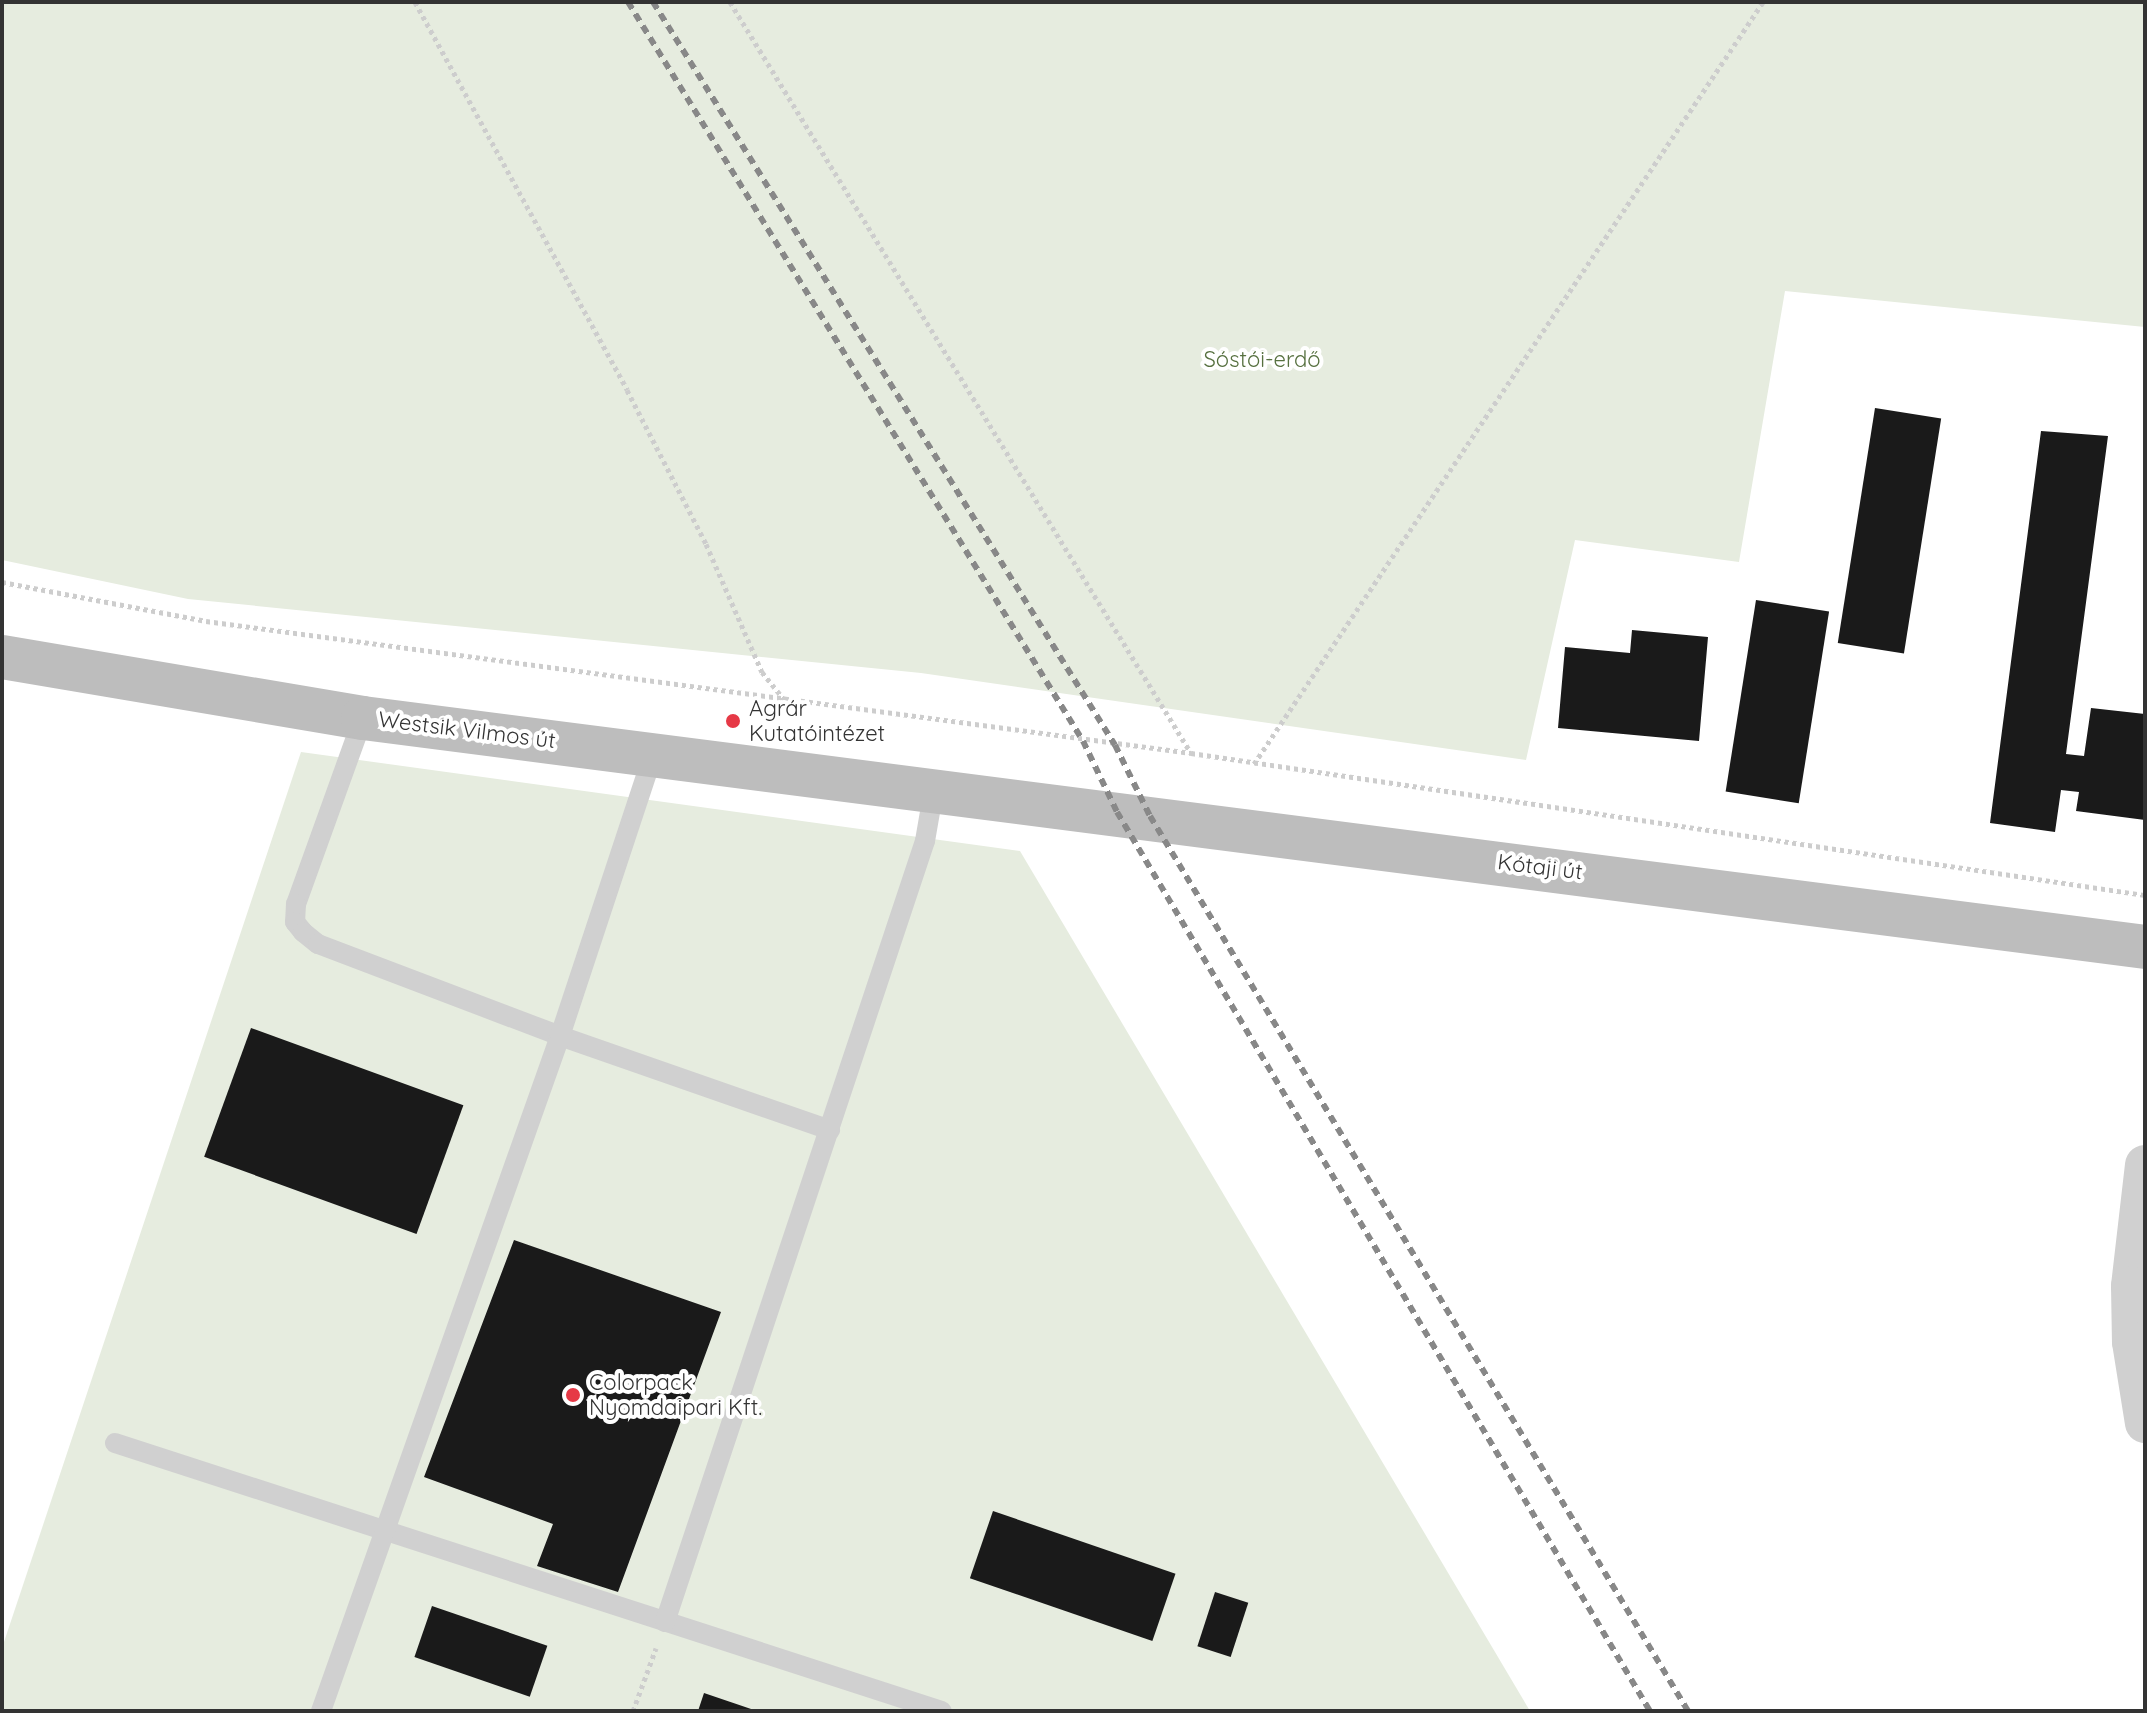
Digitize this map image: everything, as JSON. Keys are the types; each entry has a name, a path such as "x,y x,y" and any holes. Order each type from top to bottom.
{"main road":[{"name":"Westsik Vilmos út","path":"2,657 363,718 935,788"},
{"name":"Kótaji út","path":"935,788 2145,947"}],"street":[{"path":"2145,1165 2131,1286 2132,1342 2145,1423"}],"lane":[{"path":"363,718 296,904 295,922 318,944 560,1036 830,1130"},
{"path":"321,1711 560,1036 654,752"},
{"path":"665,1622 925,841 935,788"},
{"path":"115,1443 942,1711"}],"path":[{"path":"415,2 627,390 706,544 762,672 785,700"},
{"path":"730,2 1191,753"},
{"path":"1254,764 1763,2"},
{"path":"2,582 206,621 1191,753 2145,895"},
{"path":"633,1711 665,1622"}],"green space":[{"name":"Sóstói-erdő","path":"2,2 2145,2 2145,327 1785,291 1739,562 1575,540 1526,760 921,673 188,599 2,560"},
{"path":"301,752 1020,851 1530,1711 2,1711 2,1648"}],"building":[{"path":"1875,408 1941,418 1904,654 1838,643"},
{"path":"2041,431 2108,436 2066,754 2084,756 2091,708 2145,714 2145,820 2076,811 2079,792 2061,790 2055,832 1990,823"},
{"path":"1756,600 1829,612 1799,803 1726,792"},
{"path":"1632,630 1708,637 1699,741 1558,728 1565,647 1630,653"},
{"path":"251,1028 463,1105 417,1234 204,1157"},
{"name":"Colorpack Nyomdaipari Kft.","path":"514,1240 721,1312 618,1592 537,1566 553,1524 424,1477"},
{"path":"993,1511 1175,1574 1152,1641 970,1578"},
{"path":"1215,1592 1248,1603 1231,1657 1197,1646"},
{"path":"432,1606 547,1646 530,1697 414,1657"},
{"path":"704,1693 754,1710 754,1711 698,1711"}],"railway":[{"path":"628,2 1083,741 1117,812 1650,1711"},
{"path":"653,2 1115,745 1150,816 1688,1711"}],"place":[{"name":"Agrár Kutatóintézet","path":"733,721"},
{"name":"Colorpack Nyomdaipari Kft.","path":"573,1395"}]}
